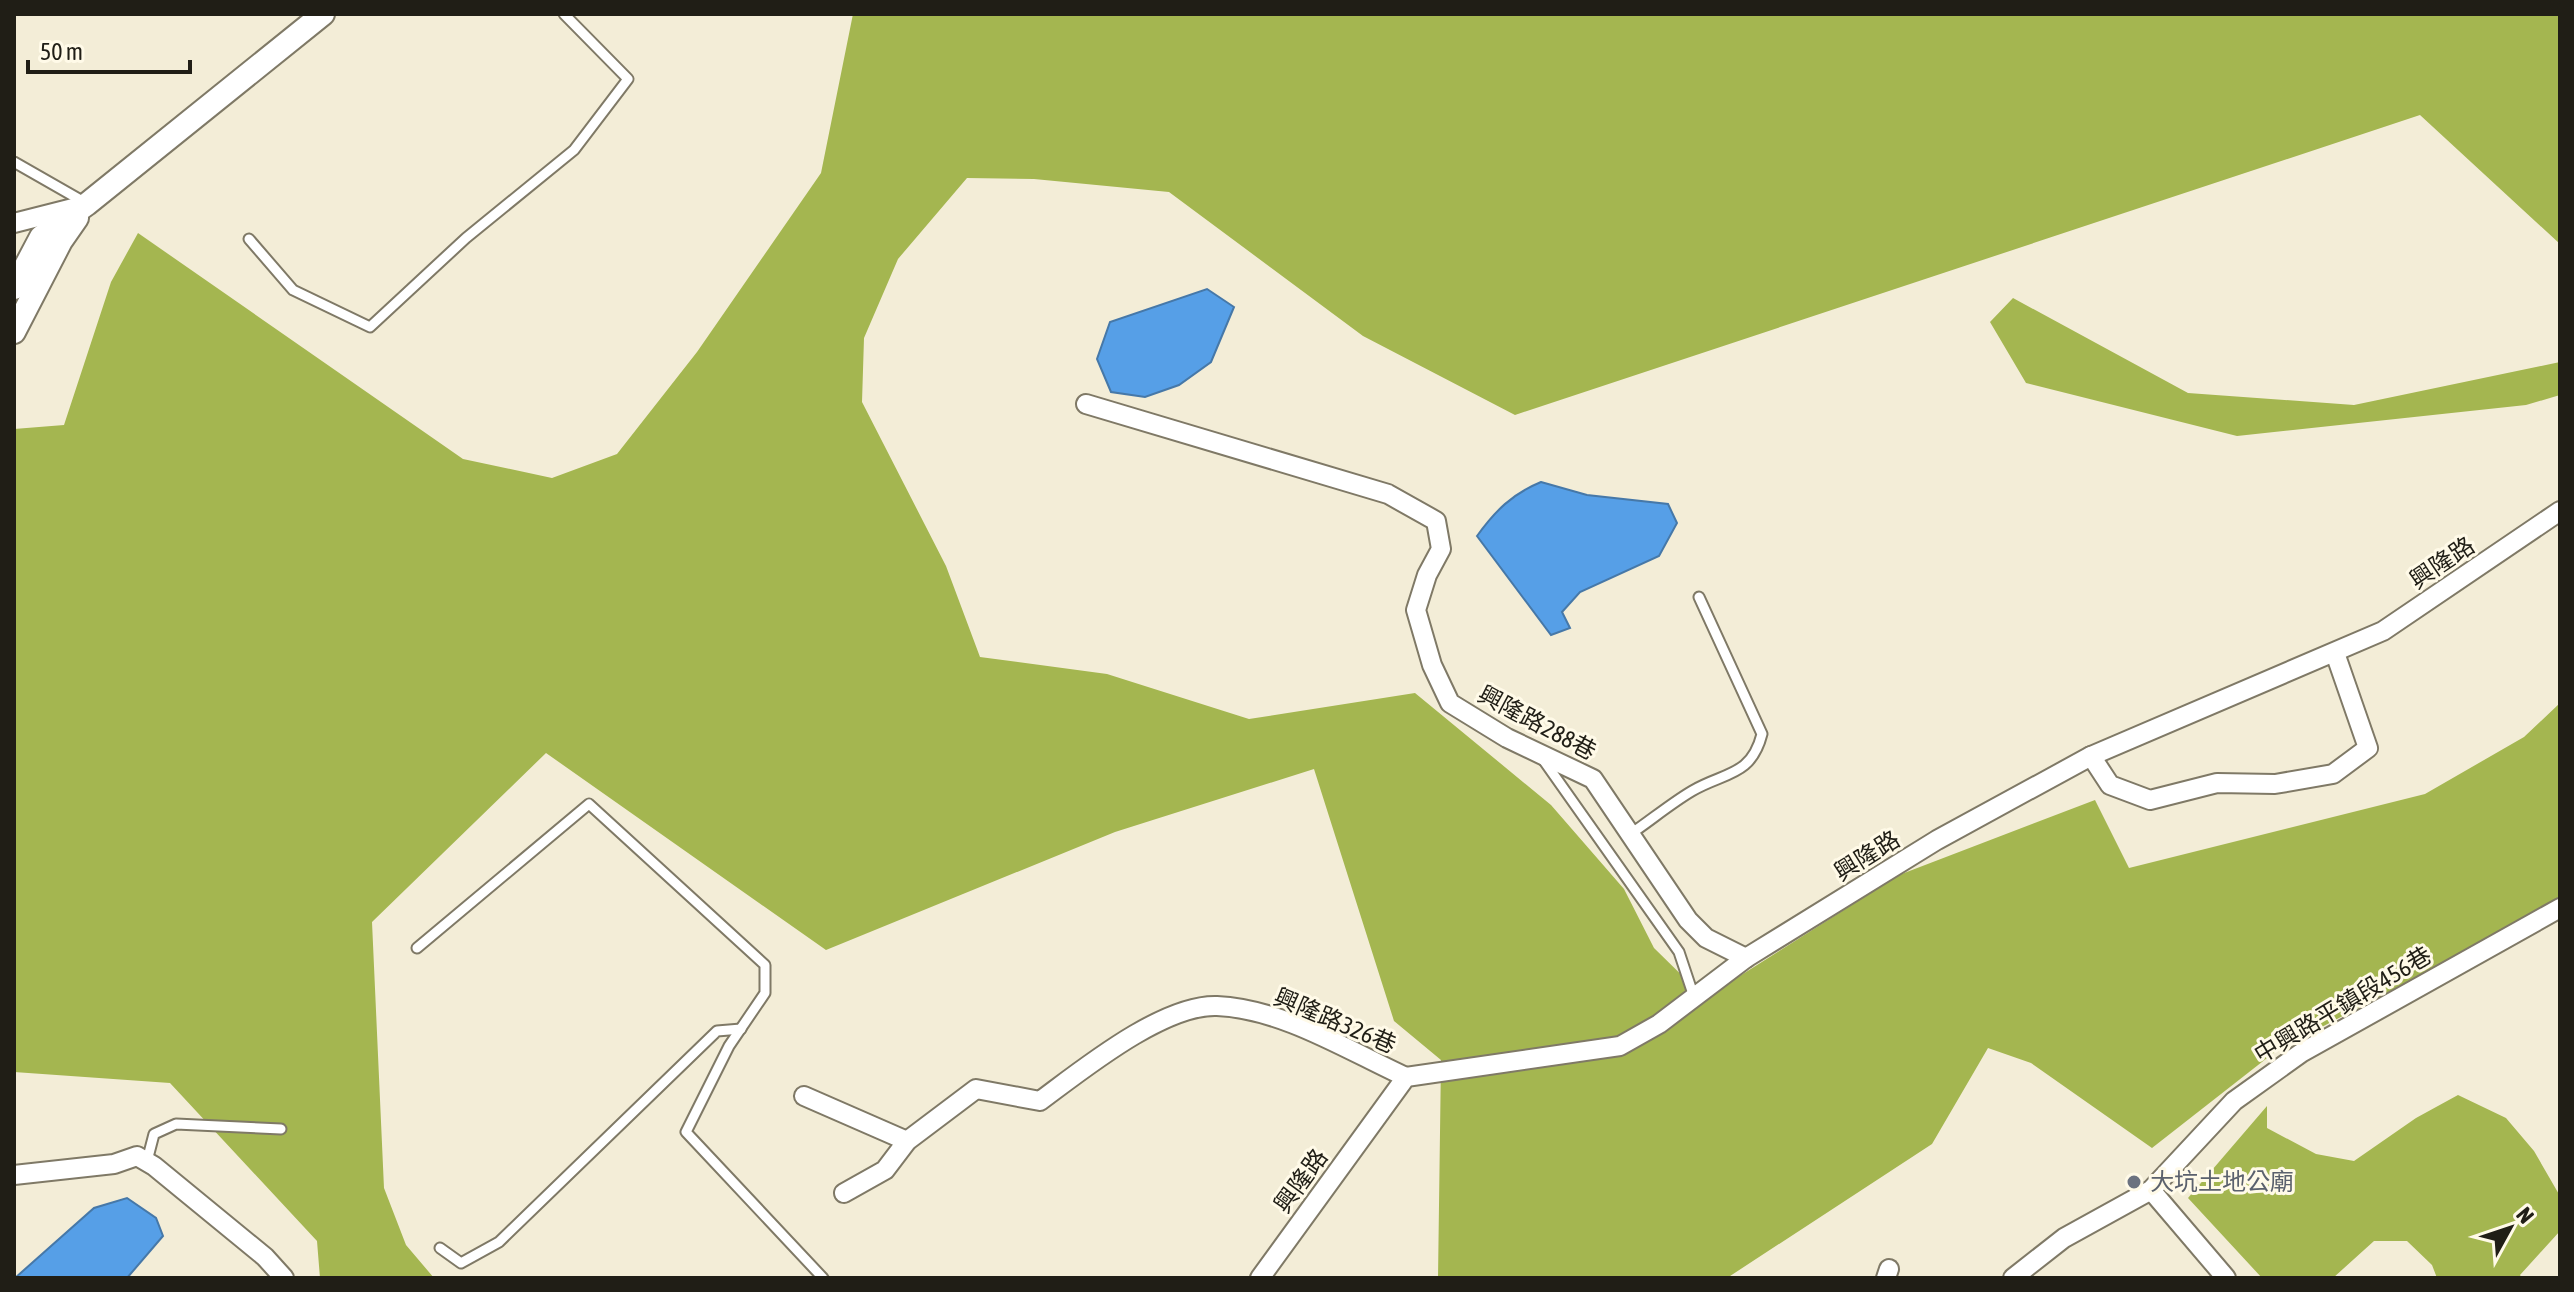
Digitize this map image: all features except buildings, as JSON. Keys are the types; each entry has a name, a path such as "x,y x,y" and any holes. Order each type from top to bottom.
{"street":[{"path":"14,288 41,237 87,204 323,14"},
{"path":"14,223 87,204"},
{"path":"14,332 61,241 87,204"},
{"name":"興隆路288巷","path":"1086,404 1388,494 1436,521 1441,549 1427,575 1416,610 1432,665 1450,703 1593,779 1688,920 1706,938 1746,958"},
{"name":"興隆路","path":"1260,1278 1406,1077 1620,1046 1659,1024 1746,958 1937,840 2091,756 2383,631 2560,511"},
{"path":"2091,756 2110,785 2150,800 2217,783 2275,784 2333,774 2368,748 2335,653"},
{"name":"中興路平鎮段456巷","path":"2013,1278 2064,1238 2151,1190 2234,1101 2301,1053 2560,908"},
{"name":"興隆路326巷","path":"844,1193 885,1170 907,1141 976,1089 1040,1101 1102,1055 1162,1020 1215,1006 1273,1016 1406,1077"},
{"path":"804,1096 907,1141"},
{"path":"14,1175 114,1164 137,1156 265,1257 284,1278"},
{"path":"2151,1190 2226,1278"}],"lane":[{"path":"249,239 293,290 370,327 466,238 574,150 628,79 564,14"},
{"path":"14,162 87,204"},
{"path":"1629,835 1695,790 1730,777 1756,755 1762,734 1699,597"},
{"path":"1539,753 1679,952 1694,997"},
{"path":"417,948 589,804 765,965 765,993 741,1029 686,1132 823,1278"},
{"path":"440,1248 461,1263 499,1242 717,1031 741,1029"},
{"path":"147,1161 154,1134 176,1124 281,1129"}],"green space":[{"path":"853,14 2560,14 2560,244 2420,115 1515,415 1363,336 1169,192 1034,179 967,178 898,259 864,338 862,402 946,566 980,657 1107,674 1249,719 1415,693 1551,805 1624,889 1654,948 1705,998 1899,875 2095,800 2129,868 2425,794 2524,737 2560,703 2560,902 2276,1051 2152,1148 2031,1063 1988,1048 1932,1144 1727,1278 1438,1278 1441,1060 1394,1021 1314,769 1115,832 826,950 546,753 372,922 384,1188 406,1245 434,1278 320,1278 317,1241 170,1083 14,1072 14,429 64,425 111,282 138,233 463,459 552,478 617,454 697,352 821,173"},
{"path":"2013,298 2188,393 2354,405 2560,362 2560,395 2526,405 2237,436 2026,383 1990,322"},
{"path":"2458,1095 2506,1118 2534,1151 2560,1196 2560,1231 2520,1275 2522,1278 2437,1278 2432,1265 2407,1241 2374,1241 2333,1278 2262,1278 2188,1198 2267,1106 2267,1128 2316,1154 2354,1161 2416,1118"}],"water":[{"path":"1207,289 1234,307 1211,362 1179,385 1145,397 1111,392 1097,359 1110,322"},
{"path":"1541,482 1587,495 1668,504 1677,523 1659,556 1580,592 1562,612 1570,628 1551,635 1477,536 1505,504"},
{"path":"127,1198 156,1218 163,1236 127,1278 15,1278 94,1208"}],"place":[{"name":"大坑土地公廟","path":"2134,1182"}]}
